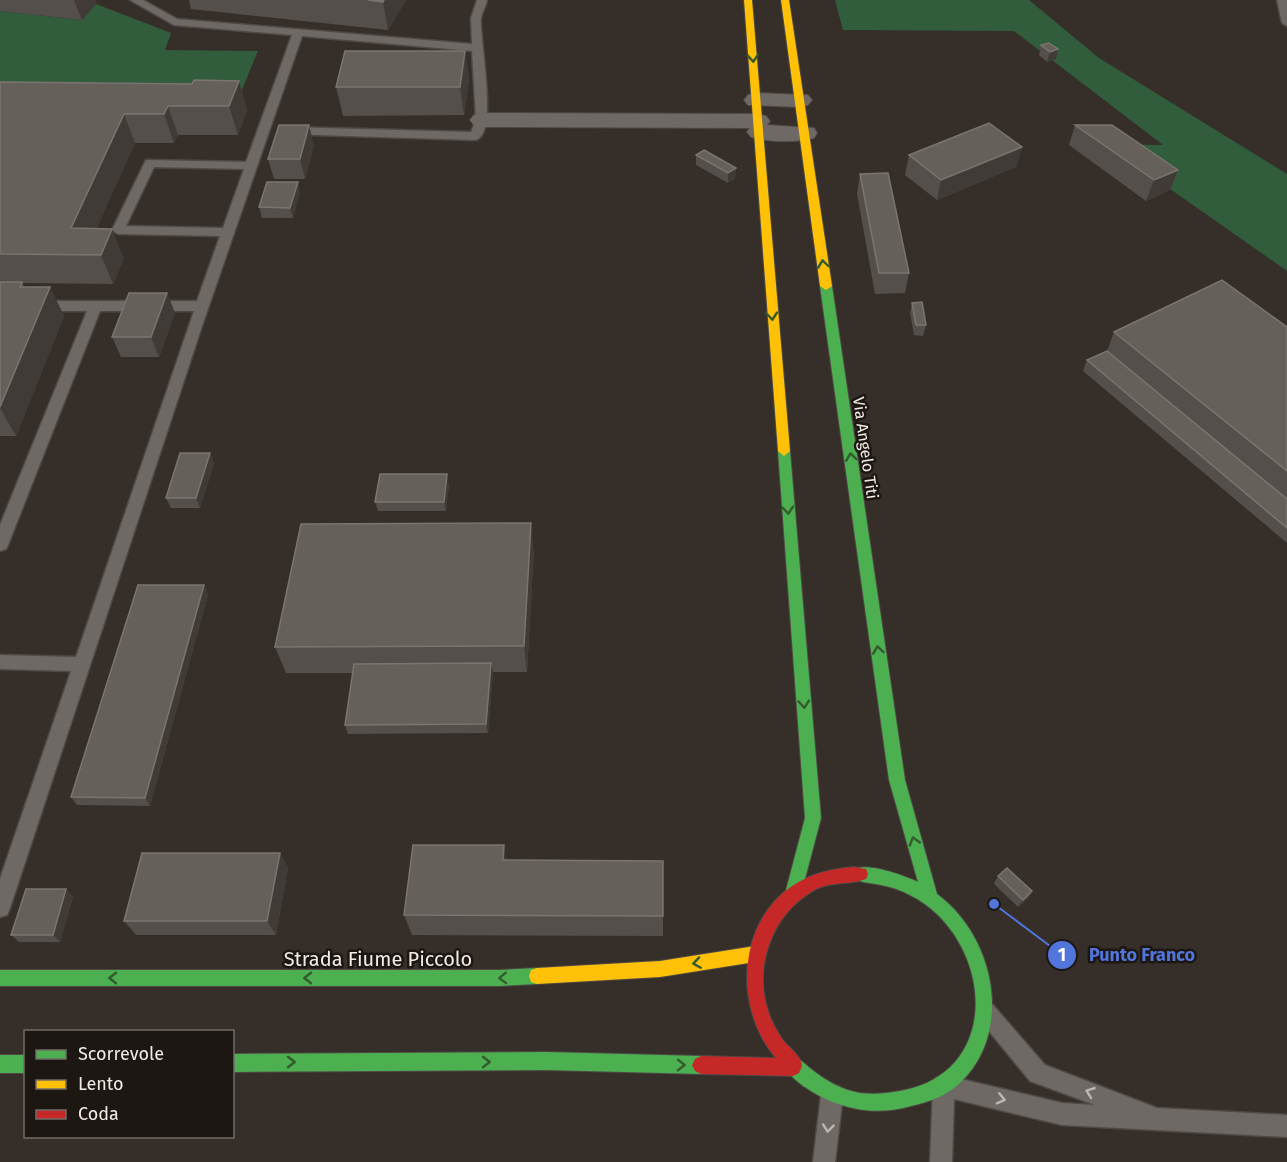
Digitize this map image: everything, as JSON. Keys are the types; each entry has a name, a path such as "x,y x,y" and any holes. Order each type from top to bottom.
{"main road":[{"path":"748,0 813,818 793,894"},
{"name":"Via Angelo Titi","path":"785,0 897,780 930,898"},
{"path":"860,874 896,880 930,898 955,919 974,947 984,978 986,1012 979,1040 965,1065 944,1086 929,1094 882,1105 832,1094 793,1068 772,1042 758,1013 753,983 755,954 769,920 793,894 824,878 860,874"},
{"name":"Strada Fiume Piccolo","path":"0,978 499,978 660,969 755,954"},
{"path":"234,1063 546,1061 793,1068"},
{"path":"0,1064 24,1064"}],"street":[{"path":"757,118 800,100"},
{"path":"482,120 757,118 805,133"}],"lane":[{"path":"135,0 174,22 478,48"},
{"path":"264,131 476,136 482,120 476,18 482,0"},
{"path":"1282,0 1287,23"},
{"path":"0,908 228,232 298,33"},
{"path":"228,232 118,230 150,163 251,166"},
{"path":"0,306 203,306"},
{"path":"0,545 95,307"},
{"path":"0,662 82,664"},
{"path":"986,1012 1038,1073 1164,1120"},
{"path":"940,1162 944,1086 1062,1114 1287,1126"},
{"path":"824,1162 832,1094"}],"green space":[{"path":"835,0 1029,0 1099,58 1287,174 1287,271 1106,144 1163,145 1014,31 843,30"},
{"path":"96,4 171,33 165,50 258,51 239,97 0,108 0,11 82,20"}],"building":[{"path":"1049,43 1058,49 1050,52 1041,45"},
{"path":"345,51 465,51 460,87 336,87"},
{"path":"194,80 239,81 229,106 168,106 164,114 124,114 71,228 112,229 101,255 0,254 0,82 192,84"},
{"path":"989,123 1022,147 941,180 909,155"},
{"path":"279,125 309,125 300,159 268,159"},
{"path":"1075,125 1112,125 1178,170 1154,180"},
{"path":"704,150 736,168 728,173 696,155"},
{"path":"888,173 909,273 879,273 860,174"},
{"path":"267,182 298,182 290,208 259,207"},
{"path":"1222,280 1287,327 1287,471 1114,332"},
{"path":"0,282 22,282 20,287 50,287 0,407"},
{"path":"129,293 167,293 151,337 112,337"},
{"path":"922,302 926,325 916,325 912,303"},
{"path":"1107,351 1287,499 1287,528 1087,360"},
{"path":"180,453 210,453 196,498 166,498"},
{"path":"380,474 447,474 444,502 375,502"},
{"path":"531,523 524,646 275,647 301,524"},
{"path":"138,585 204,585 145,798 71,797"},
{"path":"491,663 486,724 345,725 354,664"},
{"path":"413,845 504,845 503,860 663,861 663,916 404,915"},
{"path":"142,853 280,853 267,921 124,921"},
{"path":"1007,868 1032,891 1023,900 998,876"},
{"path":"26,889 66,889 53,935 11,935"}],"traffic: fast":[{"path":"826,286 897,780 930,898"},
{"path":"784,451 813,818 793,894"},
{"path":"793,1065 818,1085 844,1098 873,1103 889,1102 925,1093 950,1081 972,1055 981,1031 984,1004 981,978 973,952 960,928 942,908 921,892 892,880 860,874"},
{"path":"0,978 499,978 537,976"},
{"path":"234,1063 546,1061 701,1065"},
{"path":"0,1064 24,1064"}],"traffic: slow":[{"path":"748,0 784,451"},
{"path":"785,0 826,286"},
{"path":"537,976 660,969 755,954"}],"traffic: jam":[{"path":"793,1065 775,1044 763,1021 756,995 755,969 760,944 770,920 787,900 816,881 841,875 860,874"},
{"path":"701,1065 793,1067"}],"place":[{"name":"Punto Franco","path":"994,904"}]}
